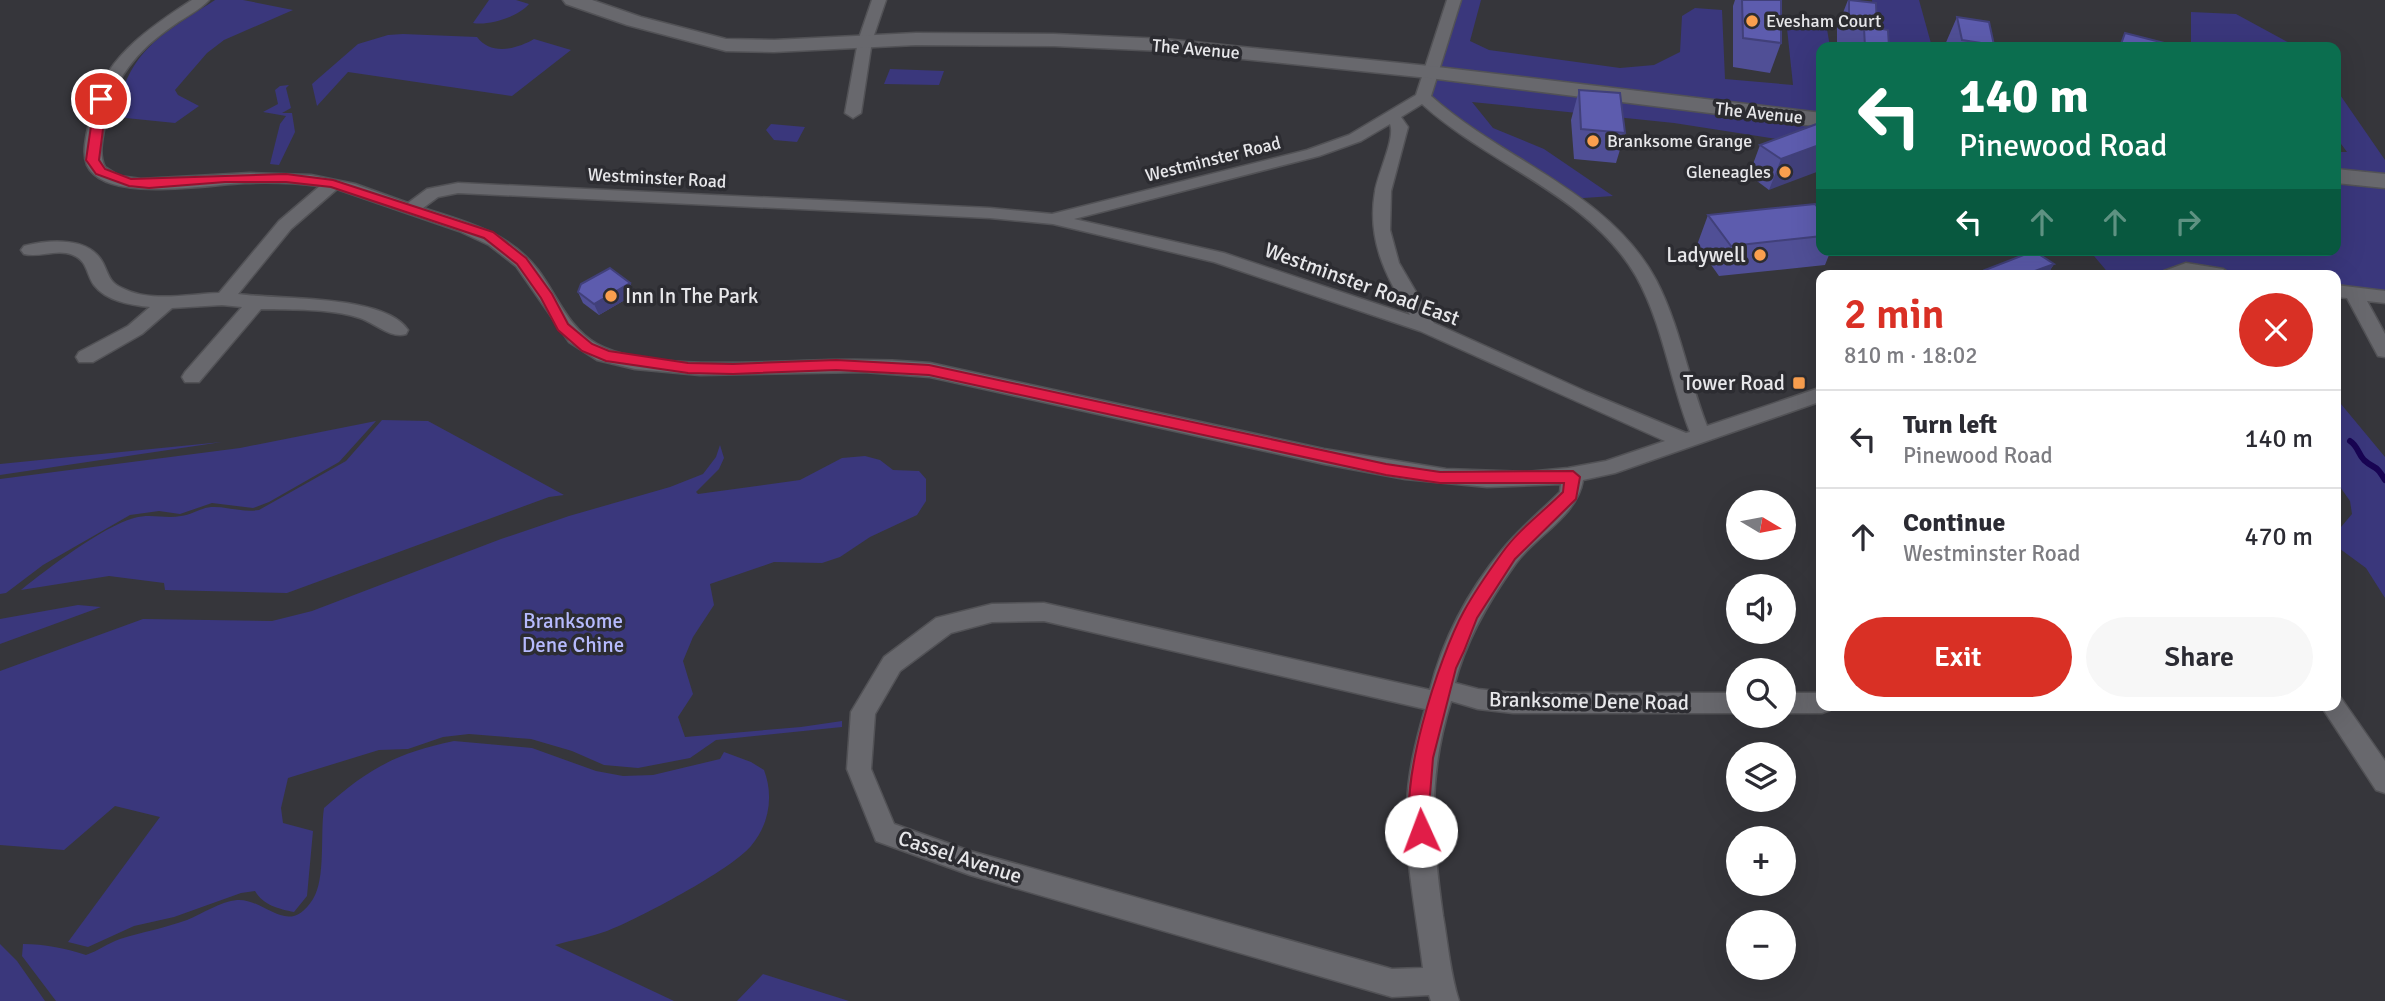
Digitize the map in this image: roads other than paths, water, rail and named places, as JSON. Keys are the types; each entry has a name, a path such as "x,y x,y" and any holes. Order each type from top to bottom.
{"main road":[{"name":"The Avenue","path":"573,0 634,21 726,45 1054,40 1164,45 1429,72 1816,119"},
{"path":"2341,177 2385,181"}],"street":[{"path":"202,0 150,34 120,63 101,99 93,160 100,172 129,182 149,184 275,178 333,184 489,235 522,261 547,297 563,327 587,347 606,356 688,368 836,365 929,370 1386,470 1440,477 1573,477 1608,468 1816,396"},
{"path":"853,113 865,41 879,0"},
{"path":"1454,0 1423,97 1466,136 1555,188 1602,223 1633,259 1659,305 1675,353 1693,438"},
{"name":"Westminster Road","path":"410,209 433,194 458,188 990,213 1052,219 1313,153 1355,138 1423,97"},
{"path":"1393,117 1400,127 1383,190 1379,221 1384,254 1427,327"},
{"path":"224,299 285,225 333,184"},
{"name":"Westminster Road East","path":"1052,219 1218,257 1427,327 1580,397 1693,438"},
{"path":"30,250 52,247 77,250 92,260 101,282 113,292 138,300 166,303 224,299 256,303 310,303 355,311 385,320 399,330"},
{"path":"2345,293 2385,298"},
{"path":"2345,293 2385,351"},
{"path":"86,357 135,330 166,303"},
{"path":"192,377 256,303"},
{"path":"1442,991 1425,880 1419,807 1424,758 1447,668 1470,615 1510,555 1570,495 1573,477"},
{"name":"Cassel Avenue","path":"1440,696 1044,612 992,613 944,625 892,664 863,712 859,769 885,833 970,863 1392,983 1442,991"},
{"name":"Branksome Dene Road","path":"1440,696 1513,703 1726,703"},
{"path":"1796,703 1816,703"},
{"path":"2337,711 2385,782"}],"waterway":[{"path":"2350,441 2364,460 2377,469 2385,480"}],"place":[{"name":"Evesham Court","path":"1752,21"},
{"name":"Branksome Grange","path":"1593,141"},
{"name":"Gleneagles","path":"1785,172"},
{"name":"Ladywell","path":"1760,255"},
{"name":"Inn In The Park","path":"611,296"},
{"name":"Tower Road","path":"1799,383"}],"park label":[{"name":"Branksome Dene Chine","path":"573,633"}]}
